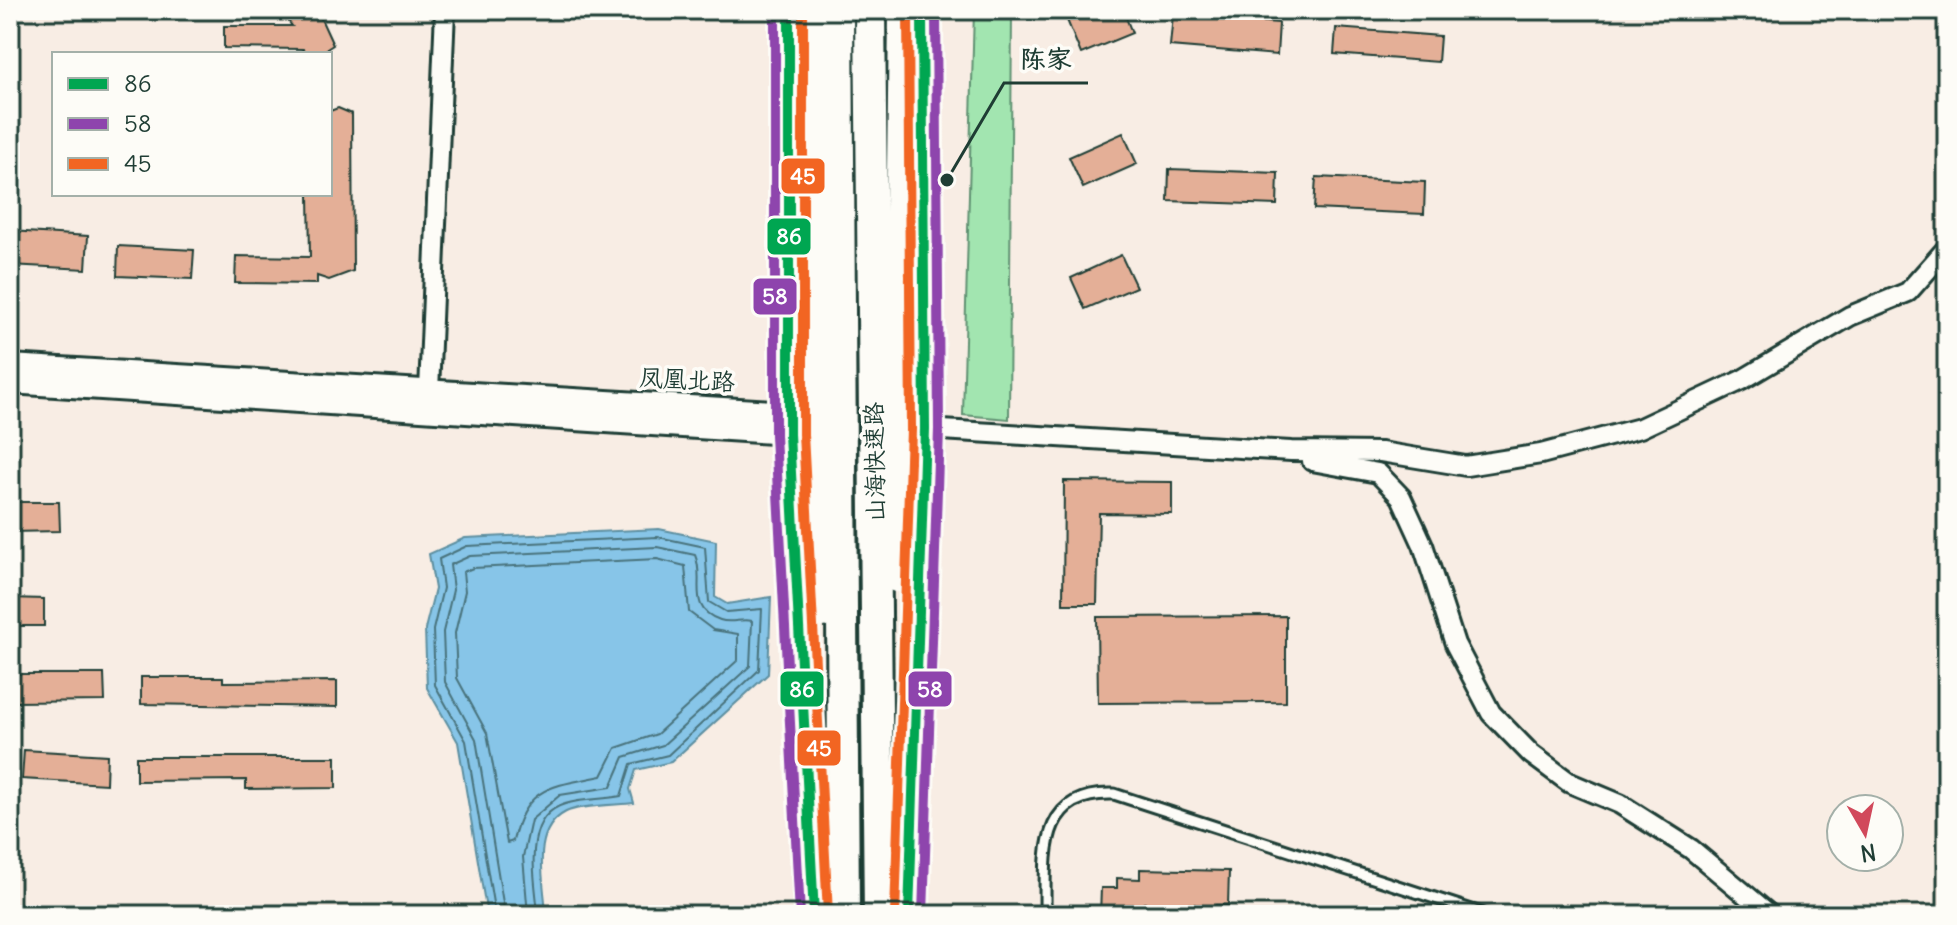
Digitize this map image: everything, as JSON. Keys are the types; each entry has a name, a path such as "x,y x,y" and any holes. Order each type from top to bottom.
{"highway":[{"path":"812,10 823,653 844,860"},
{"name":"山海快速路","path":"838,10 844,915"},
{"name":"山海快速路","path":"870,10 879,915"},
{"path":"889,915 896,782 913,13"}],"main road":[{"path":"789,10 789,423 814,915"},
{"path":"909,915 925,429 913,13"}],"street":[{"path":"429,391 445,10"},
{"path":"925,429 1182,445 1381,452 1466,466 1541,454 1640,428 1742,380 1850,316 1908,292 1947,248"},
{"name":"凤凰北路","path":"10,366 429,391 789,423"},
{"name":"凤凰北路","path":"10,382 925,429"},
{"path":"1182,445 1255,459 1327,462 1378,473 1401,497 1423,545 1455,644 1491,713 1531,754 1570,783 1620,804 1691,849 1770,915"}],"lane":[{"path":"1045,915 1046,844 1050,830 1065,806 1095,793 1114,794 1487,915"}],"green space":[{"path":"974,10 1012,10 1009,419 963,415"}],"water":[{"path":"659,529 716,541 715,597 727,604 771,597 768,674 671,762 636,770 630,789 634,803 580,808 566,812 554,821 543,844 546,915 487,915 458,742 427,688 425,629 435,589 429,554 465,538"}],"building":[{"path":"280,10 317,10 333,45 322,52 224,48 224,26 292,26"},
{"path":"1092,10 1123,10 1132,33 1081,54 1067,20"},
{"path":"1173,15 1279,23 1277,55 1170,46"},
{"path":"1336,28 1440,36 1438,62 1334,54"},
{"path":"338,108 352,114 353,271 329,280 317,276 317,284 235,283 236,256 310,257 309,196 332,196 332,110"},
{"path":"1123,133 1137,164 1083,188 1069,157"},
{"path":"1169,169 1278,173 1277,205 1168,201"},
{"path":"1316,177 1425,182 1424,214 1314,209"},
{"path":"10,231 88,236 86,269 10,265"},
{"path":"118,246 194,250 192,279 117,276"},
{"path":"1121,255 1136,287 1085,309 1071,278"},
{"path":"1064,481 1172,482 1172,514 1099,513 1097,604 1063,604"},
{"path":"10,502 59,502 60,531 10,532"},
{"path":"10,598 44,599 44,626 10,626"},
{"path":"1286,616 1286,702 1098,703 1097,617"},
{"path":"14,674 104,674 105,701 14,702"},
{"path":"141,677 223,677 223,682 337,681 337,707 141,704"},
{"path":"24,750 107,755 106,784 22,779"},
{"path":"136,757 336,757 336,788 246,789 246,780 136,781"},
{"path":"1140,869 1229,871 1228,905 1216,905 1216,914 1193,913 1194,904 1144,903 1144,913 1100,915 1101,888 1117,888 1117,878 1140,879"}],"transit line":[{"name":"58","path":"775,10 775,435 800,915"},
{"name":"86","path":"789,10 789,434 814,915"},
{"name":"45","path":"803,10 803,434 828,914"},
{"name":"45","path":"895,915 911,429 908,10"},
{"name":"86","path":"909,915 925,429 922,10"},
{"name":"58","path":"923,915 939,429 936,10"}],"place":[{"name":"陈家","path":"947,180"}]}
